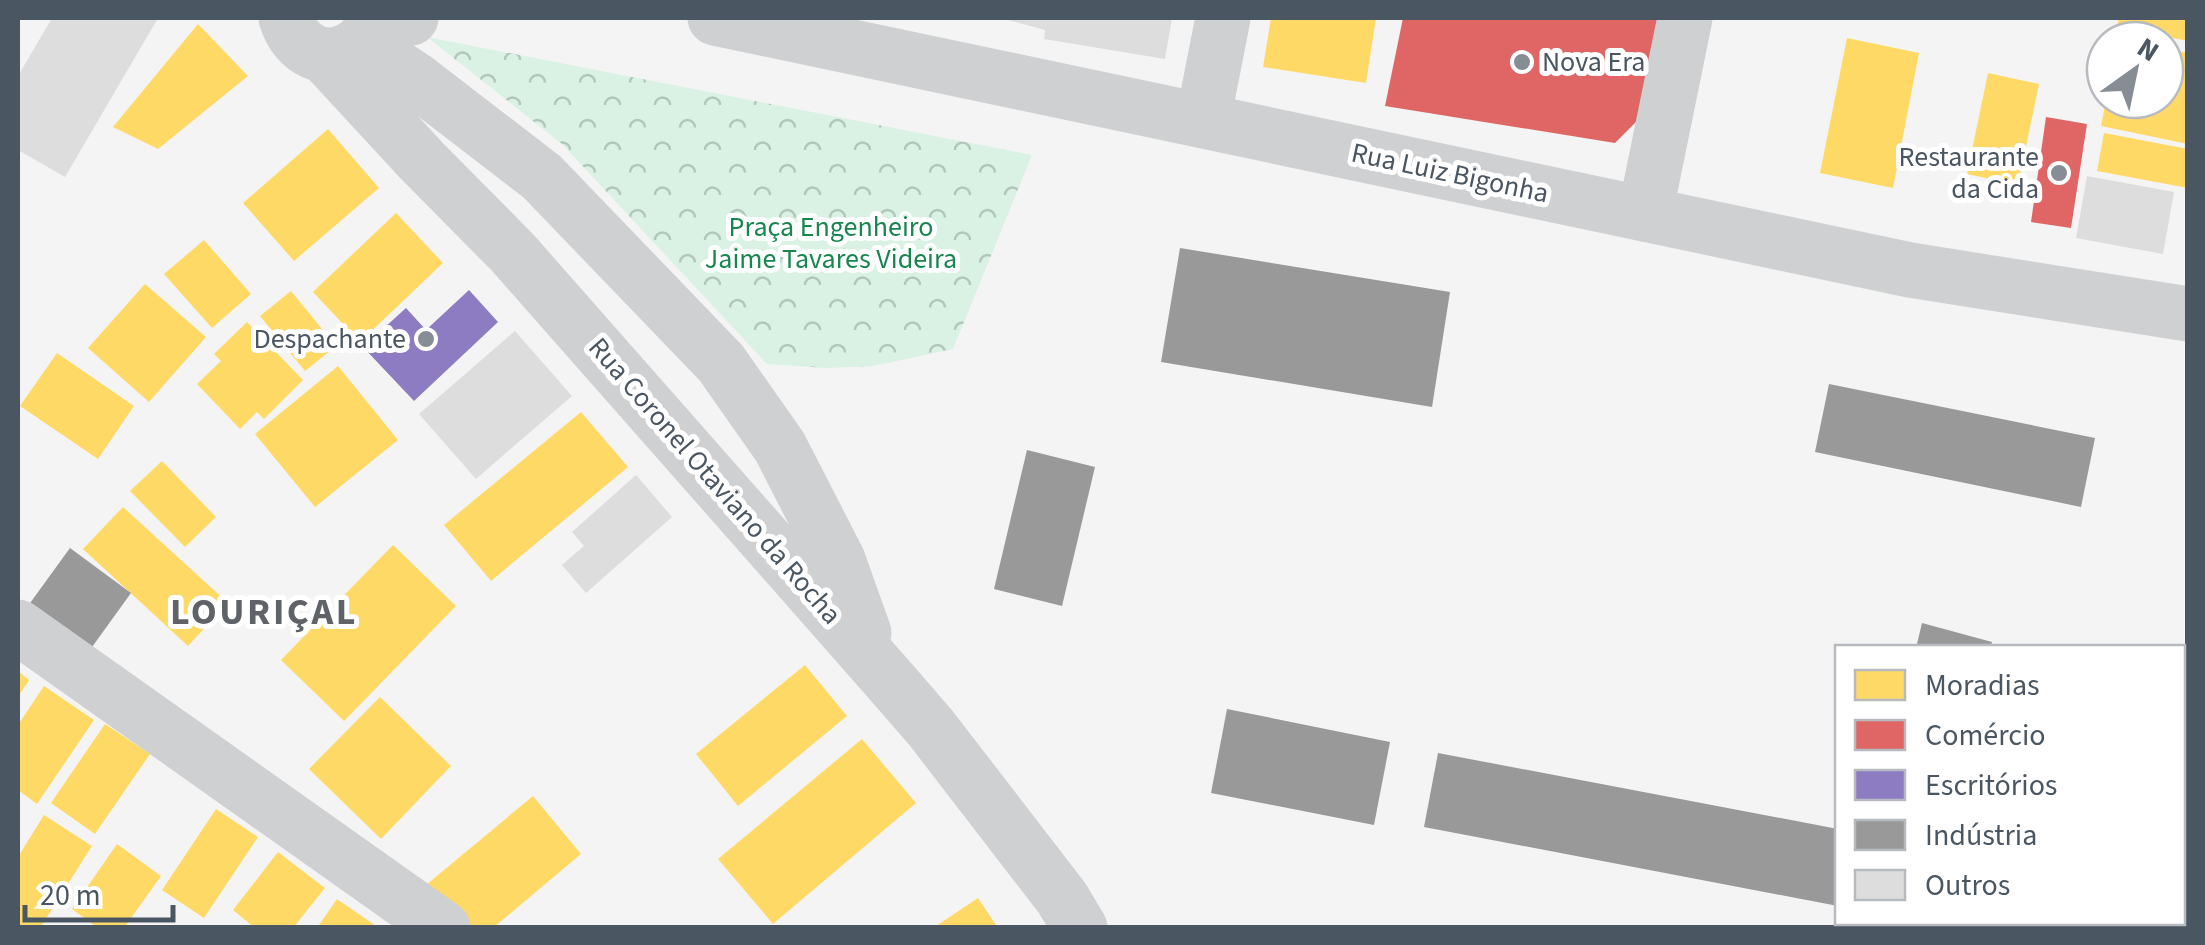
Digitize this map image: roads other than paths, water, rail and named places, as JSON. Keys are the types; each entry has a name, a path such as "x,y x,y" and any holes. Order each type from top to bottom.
{"street":[{"name":"Rua Luiz Bigonha","path":"715,18 1910,270 2188,314"},
{"path":"1202,120 1223,18"},
{"path":"1645,214 1685,18"},
{"path":"335,29 416,80 542,176 721,363 780,447 838,560 875,664"},
{"name":"Rua Coronel Otaviano da Rocha","path":"335,29 422,161 514,252 930,728 1062,898 1080,928"},
{"path":"18,627 442,928"}],"place":[{"name":"Nova Era","path":"1522,62"},
{"name":"Restaurante da Cida","path":"2059,173"},
{"name":"Despachante","path":"426,339"}],"district":[{"name":"LOURIÇAL","path":"264,612"}],"park label":[{"name":"Praça Engenheiro Jaime Tavares Videira","path":"831,243"}]}
